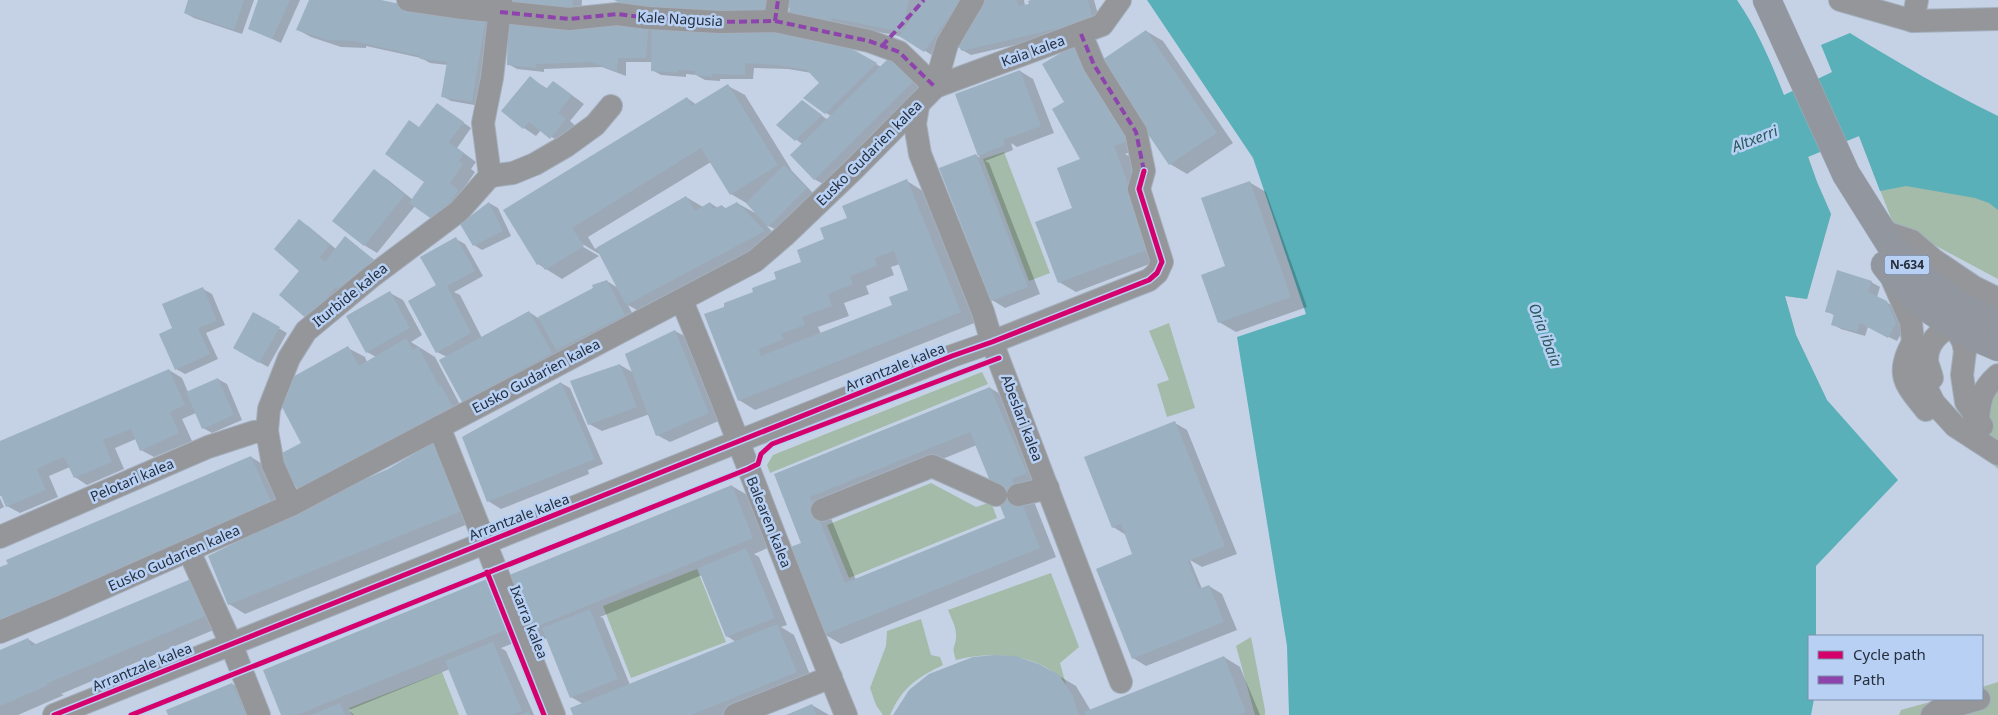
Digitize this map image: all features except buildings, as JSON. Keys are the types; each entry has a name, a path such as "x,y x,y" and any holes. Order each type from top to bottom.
{"highway":[{"name":"N-634","path":"1773,12 1846,174 1890,244 1917,274 1953,301 1998,324"},
{"name":"N-634","path":"1846,174 1857,226 1888,268 1908,291 1927,308 1972,337 1998,347"}],"street":[{"name":"Kale Nagusia","path":"408,0 500,6 569,18 617,14 648,18 711,21 777,11 899,52 935,87"},
{"name":"Eusko Gudarien kalea","path":"0,632 291,505 755,261 784,236 876,147 895,126 918,106 935,87 947,44 973,0"},
{"name":"Kaia kalea","path":"935,87 1102,25 1120,0"},
{"path":"1840,0 1998,19"},
{"path":"500,6 492,78 483,123 490,176 513,173 535,164 595,125 611,106"},
{"name":"Arrantzale kalea","path":"54,715 943,360 1149,280 1157,273 1162,262 1139,189 1144,171 1136,132 1094,64 1081,34"},
{"name":"Abeslari kalea","path":"918,106 915,124 920,154 983,312 992,342 1121,682"},
{"path":"876,147 890,144 908,148 920,154"},
{"name":"Iturbide kalea","path":"291,505 273,465 267,430 269,409 288,358 306,331 371,277 459,211 490,176"},
{"path":"1882,231 1912,241 1934,260 1974,287 1998,299"},
{"path":"1888,268 1904,301 1911,322 1913,344 1926,387 1934,403 1955,426 1997,451"},
{"path":"1917,274 1946,309 1963,342 1965,351 1962,375 1966,402 1997,451"},
{"name":"Balearen kalea","path":"682,300 846,715"},
{"path":"1955,426 1933,384 1927,359 1931,346 1939,332 1967,324 1998,336"},
{"path":"1913,344 1904,359 1903,378 1918,401 1941,429 1970,451 1997,451"},
{"path":"1978,420 1981,397 1990,382 1998,375"},
{"name":"Ixarra kalea","path":"439,427 554,715"},
{"name":"Pelotari kalea","path":"0,537 208,447 254,432 267,430"},
{"path":"822,510 932,466 996,495"},
{"path":"1018,495 1048,488"},
{"path":"189,550 231,644 259,715"},
{"path":"735,715 831,677"},
{"path":"1983,697 1998,692"},
{"path":"1932,715 1936,711 1973,700"}],"shaded area":[{"path":"1854,124 1998,193 1998,279 1893,223 1859,136 1808,156 1831,214 1807,299 1785,296 1796,335 1827,400 1704,187"},
{"path":"1004,152 1050,273 1029,281 983,159"},
{"path":"1169,323 1195,408 1167,417 1157,384 1169,380 1149,331"},
{"path":"982,372 988,384 770,473 767,465 773,455"},
{"path":"1998,385 1998,469 1989,461 1987,408"},
{"path":"931,483 976,507 991,502 997,518 849,578 827,525"},
{"path":"697,569 726,642 631,678 603,606"},
{"path":"1051,573 1079,647 1060,663 1066,685 1056,674 1044,666 1016,657 984,656 956,660 954,649 956,630 948,610"},
{"path":"921,619 931,655 940,657 943,665 918,679 905,691 890,715 883,715 876,705 870,688 886,646 887,631"},
{"path":"1251,637 1265,715 1255,715 1236,646"},
{"path":"442,672 459,715 352,715 349,708"},
{"path":"1998,682 1998,715 1899,715 1901,710 1937,700 1983,700 1983,687"}],"water":[{"path":"1147,0 1737,0 1763,46 1784,95 1832,72 1821,45 1850,33 1960,97 1998,116 1998,210 1989,203 1975,198 1906,186 1880,191 1859,136 1808,157 1831,214 1807,299 1785,296 1796,335 1827,400 1898,480 1816,566 1816,635 1808,635 1808,700 1814,700 1811,715 1289,715 1287,646 1237,337 1306,314 1253,158"}],"marked path":[{"path":"775,21 778,0"},
{"path":"882,46 924,0"},
{"path":"500,12 569,19 617,14 648,18 720,22 775,21 869,41 899,52 935,87"},
{"path":"1081,34 1094,65 1136,132 1144,171"}],"cycle path":[{"path":"54,715 952,356 1149,280 1157,273 1162,262 1139,189 1144,171"},
{"path":"131,715 748,469 758,464 761,454 772,444 999,358"},
{"path":"487,572 544,715"}],"water label":[{"name":"Altxerri","path":"1755,139"},
{"name":"Oria ibaia","path":"1545,335"}]}
